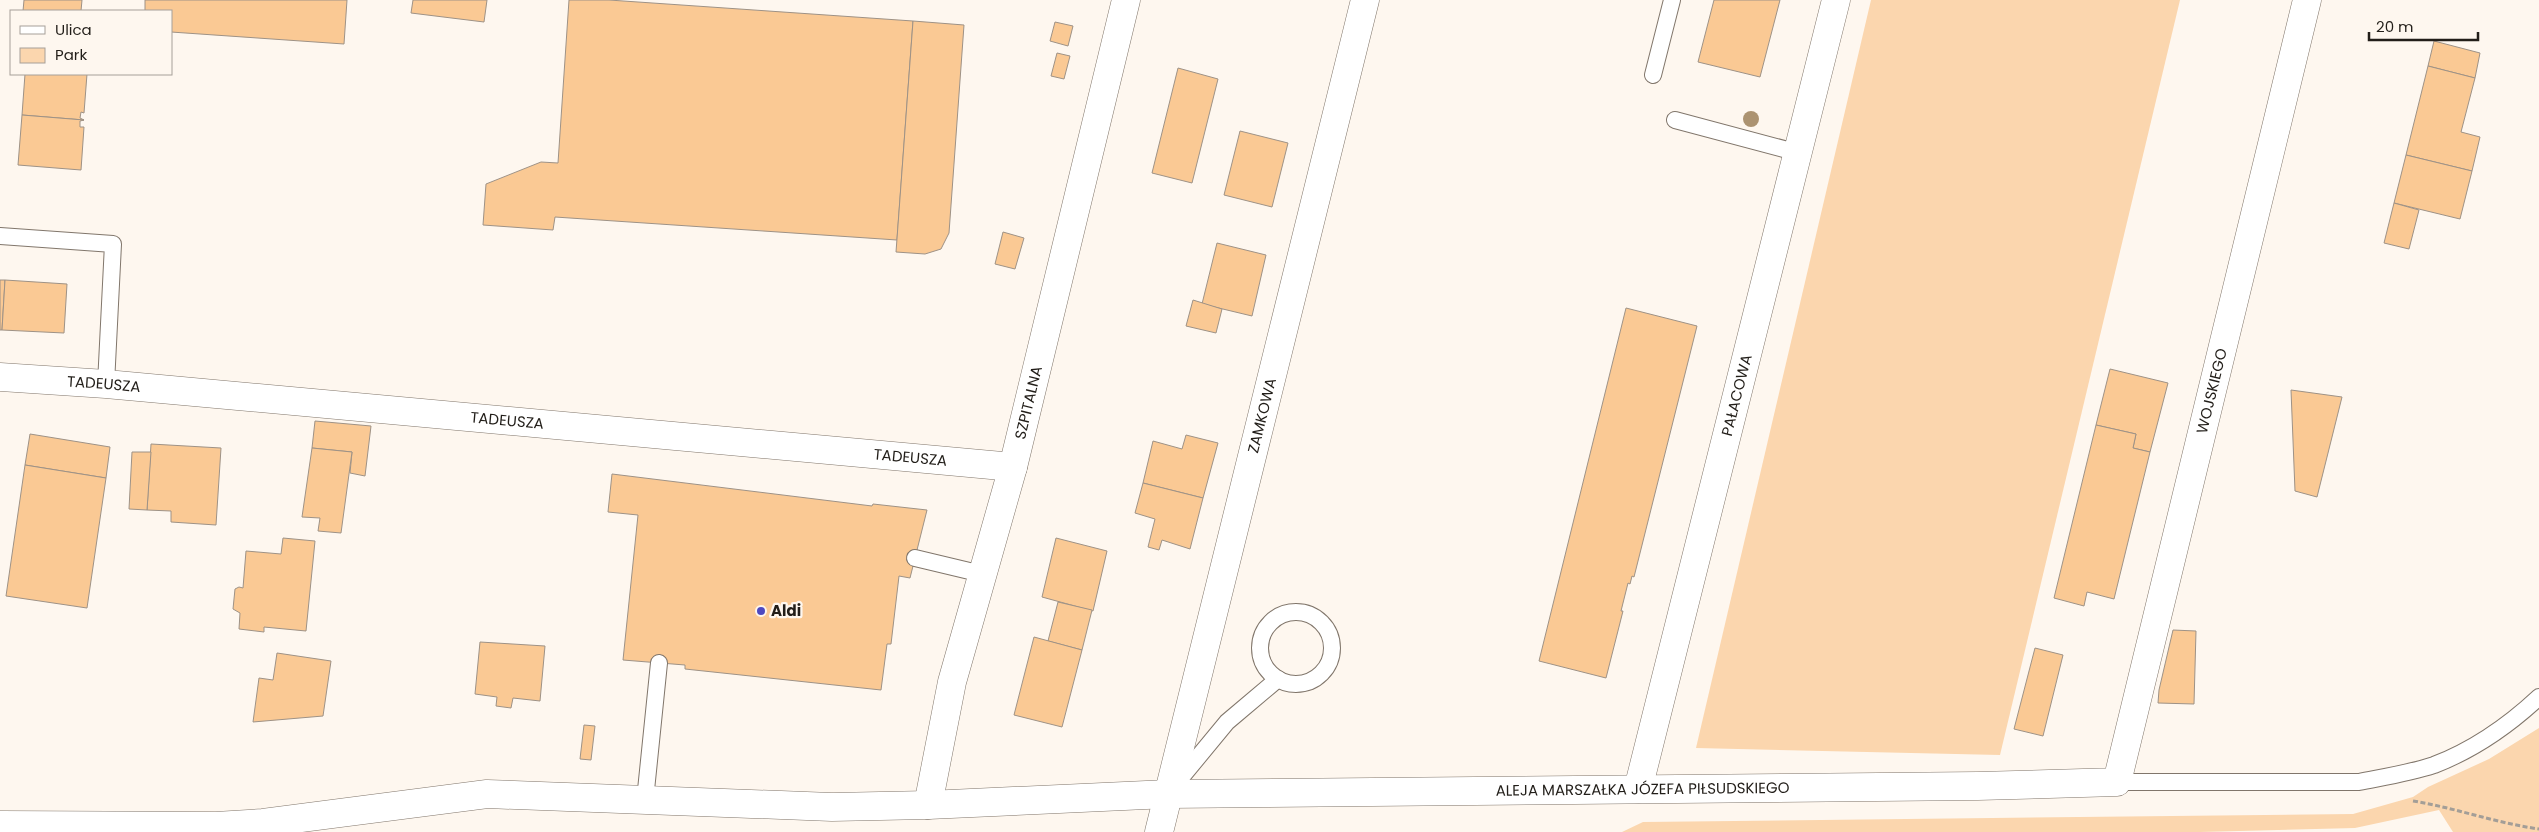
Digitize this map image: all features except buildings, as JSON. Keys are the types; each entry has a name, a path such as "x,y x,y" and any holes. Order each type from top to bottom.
{"street":[{"name":"SZPITALNA","path":"928,805 952,682 1013,467 1126,0"},
{"name":"ZAMKOWA","path":"1159,832 1365,0"},
{"name":"PAŁACOWA","path":"1638,789 1836,0"},
{"name":"WOJSKIEGO","path":"2117,782 2308,0"},
{"name":"TADEUSZA","path":"0,377 106,384 1013,467"},
{"name":"ALEJA MARSZAŁKA JÓZEFA PIŁSUDSKIEGO","path":"0,826 216,826 263,823 487,794 832,807 928,805 1168,794 1978,786 2117,782"}],"lane":[{"path":"1653,75 1672,0"},
{"path":"1675,120 1799,153"},
{"path":"0,236 113,244 106,384"},
{"path":"915,558 982,574"},
{"path":"1289,612 1301,612 1313,616 1322,623 1330,638 1332,655 1328,665 1311,681 1300,684 1278,679 1269,672 1262,661 1260,649 1261,636 1268,625 1277,617 1289,612"},
{"path":"646,800 659,663"},
{"path":"1168,794 1227,722 1278,679"},
{"path":"2117,782 2359,782 2384,777 2434,765 2480,742 2524,711 2539,697"}],"path":[{"path":"2384,777 2408,800 2446,807 2507,824 2539,829"}],"green space":[{"path":"1871,0 2180,0 2000,755 1696,748"},
{"path":"2539,728 2539,832 2453,832 2439,810 2355,828 2200,832 1622,832 1643,822 2353,814 2413,797 2428,787 2489,759"}],"place":[{"name":"Aldi","path":"761,611"}]}
